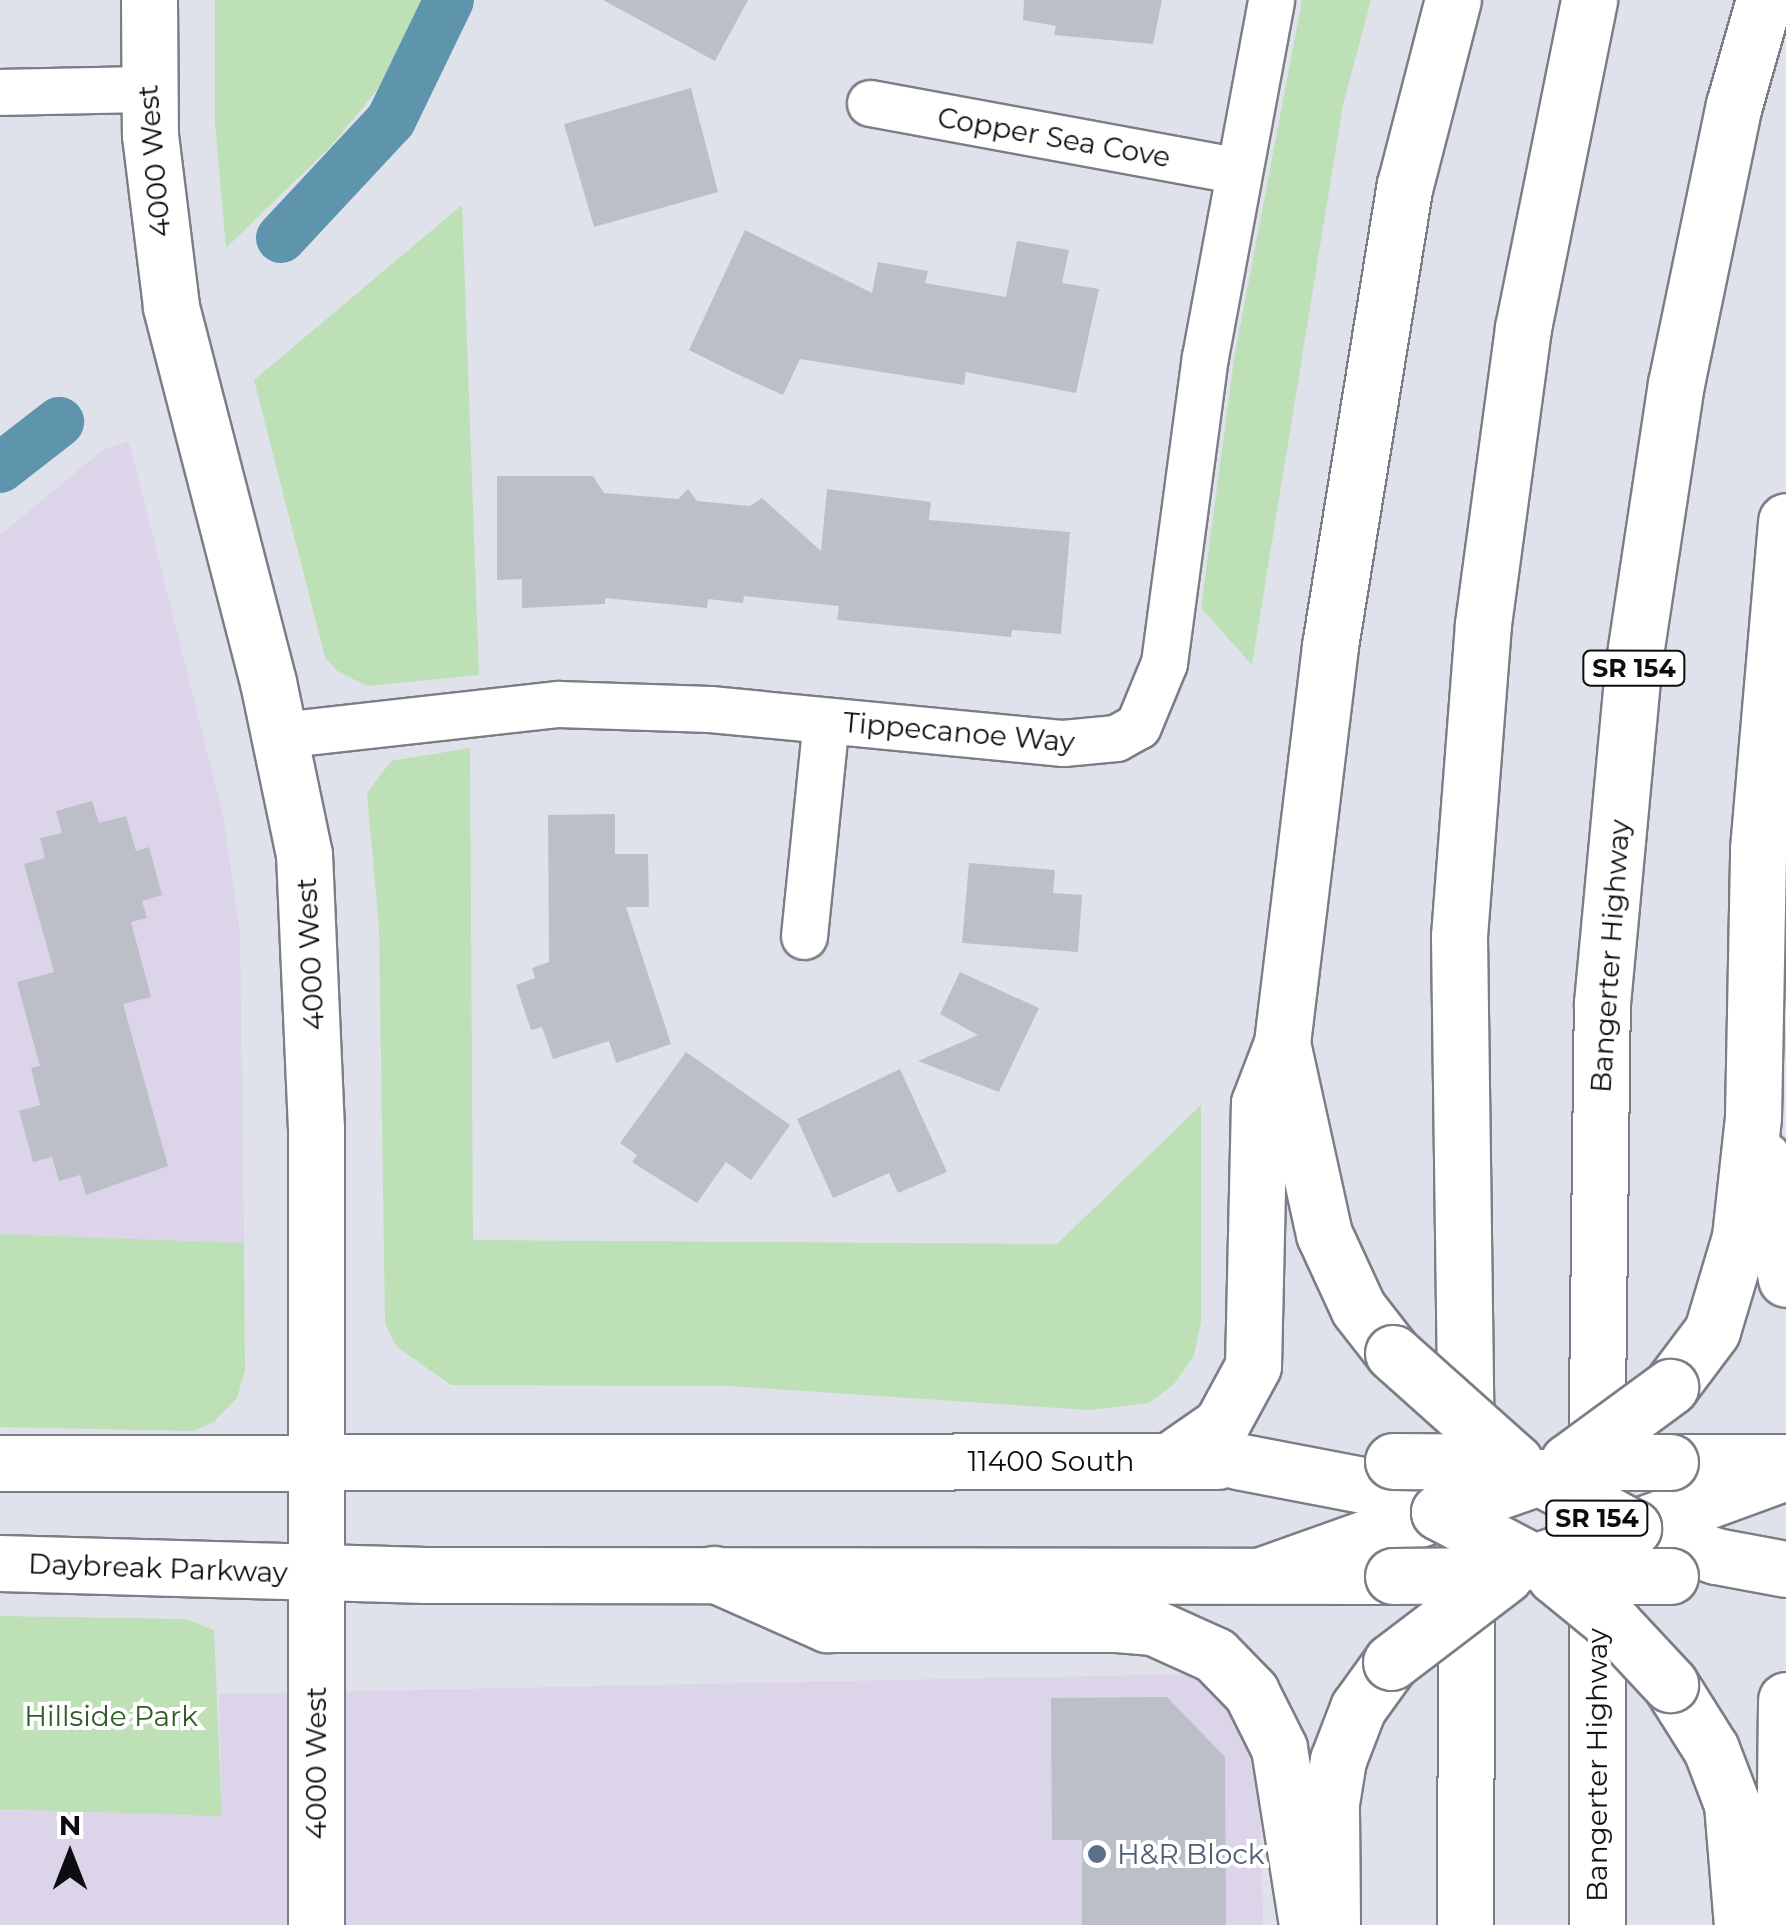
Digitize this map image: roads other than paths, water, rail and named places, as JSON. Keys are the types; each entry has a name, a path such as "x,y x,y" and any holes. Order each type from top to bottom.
{"main road":[{"name":"4000 West","path":"148,0 146,89 171,307 280,736 304,854 312,980 316,1925"},
{"path":"1168,1461 1221,1425 1253,1366 1259,1103 1282,1043 1330,646 1405,184 1453,0"},
{"path":"1465,1925 1460,936 1483,624 1520,348 1590,0"},
{"name":"Bangerter Highway","path":"1597,1925 1602,1003 1634,662 1676,384 1734,105 1764,0"},
{"path":"1262,1575 1346,1548 1408,1489 1541,1467 1670,1387 1712,1330 1727,1294 1753,1117 1758,849 1786,521"},
{"path":"1282,1043 1324,1234 1358,1308 1392,1353 1541,1467 1786,1577"},
{"path":"1753,1117 1786,1279"},
{"name":"11400 South","path":"316,1463 1237,1461 1408,1489"},
{"path":"1662,1524 1786,1462"},
{"path":"0,1463 316,1463"},
{"path":"1541,1467 1662,1524 1786,1569"},
{"path":"1332,1925 1331,1804 1338,1760 1358,1708 1391,1662 1531,1571 1662,1524 1786,1472"},
{"path":"1408,1489 1615,1625 1670,1684 1711,1749 1732,1804 1742,1925"},
{"name":"Daybreak Parkway","path":"0,1563 316,1573"},
{"path":"316,1573 1392,1576 1531,1571"},
{"path":"714,1574 827,1624 1117,1624 1153,1627 1215,1655 1251,1692 1279,1748 1307,1925"},
{"path":"1775,1925 1784,1868 1786,1700"}],"street":[{"name":"Tippecanoe Way","path":"280,736 558,704 826,721 1063,743 1116,738 1138,726 1164,663 1205,358 1271,0"},
{"path":"0,92 146,89"},
{"name":"Copper Sea Cove","path":"870,103 1238,171"},
{"path":"804,936 826,721"}],"waterway":[{"path":"281,238 391,120 449,0"},
{"path":"0,468 59,422"}],"place":[{"name":"H&R Block","path":"1097,1854"}],"park label":[{"name":"Hillside Park","path":"111,1716"}]}
